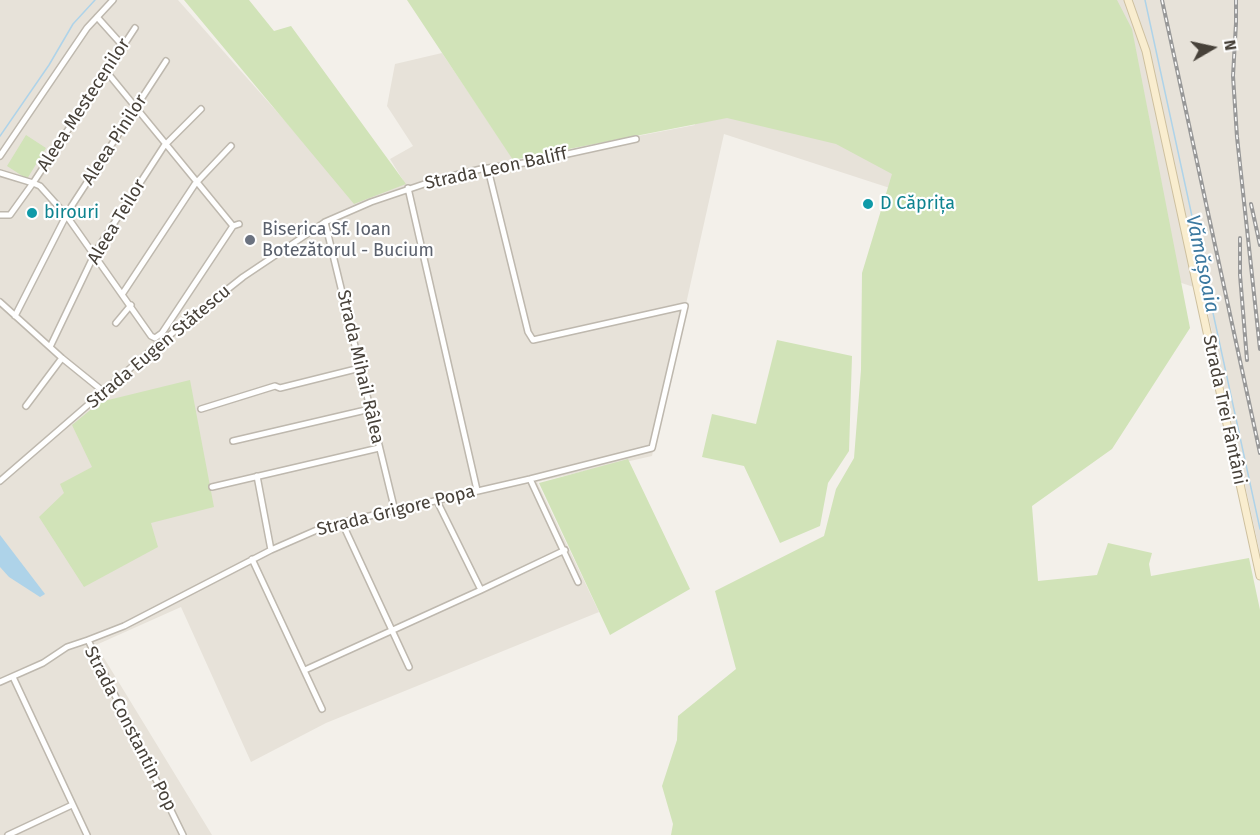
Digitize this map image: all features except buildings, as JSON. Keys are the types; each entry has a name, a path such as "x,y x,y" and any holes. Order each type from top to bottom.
{"main road":[{"name":"Strada Trei Fântâni","path":"1128,0 1148,59 1260,576"}],"street":[{"path":"0,156 87,28 113,0"},
{"path":"97,17 123,46"},
{"name":"Aleea Mestecenilor","path":"0,215 10,215 135,28"},
{"name":"Aleea Pinilor","path":"15,316 66,215 166,61"},
{"path":"0,173 33,183 45,191 96,255 151,336 155,338 162,333 236,225 196,181 106,71"},
{"name":"Aleea Teilor","path":"50,347 96,251 166,143 201,109"},
{"name":"Strada Leon Baliff","path":"325,222 408,188 462,173 531,162 636,139"},
{"path":"123,293 196,181 231,146"},
{"name":"Strada Grigore Popa","path":"88,640 124,626 311,531 652,448 685,306 533,340 528,332 488,169"},
{"path":"408,188 477,490"},
{"name":"Strada Mihail Râlea","path":"325,222 395,511"},
{"name":"Strada Eugen Stătescu","path":"0,481 156,346 243,277 325,222"},
{"path":"0,302 104,392"},
{"path":"116,323 131,305"},
{"path":"26,406 62,358"},
{"path":"201,409 274,386 280,388 360,369"},
{"path":"233,441 370,409"},
{"path":"212,487 380,448"},
{"path":"257,476 271,550"},
{"path":"530,479 578,582"},
{"path":"437,501 481,590"},
{"path":"344,524 409,667"},
{"path":"304,670 565,550"},
{"path":"252,560 322,709"},
{"name":"Strada Constantin Pop","path":"0,682 43,663 67,647 88,640 183,835"},
{"path":"13,677 87,835"},
{"path":"8,835 72,806"}],"shaded area":[{"path":"0,0 178,0 356,201 403,180 390,159 413,146 387,106 395,64 442,53 514,160 695,125 636,0 1260,0 1260,554 1203,290 724,134 652,456 537,482 599,612 326,723 251,762 181,607 96,645 212,835 0,835"}],"green space":[{"path":"184,0 249,0 274,31 291,26 406,184 354,204"},
{"path":"407,0 1117,0 1132,29 1190,328 1112,449 1032,506 1038,581 1097,575 1108,543 1152,553 1149,564 1151,576 1249,558 1260,610 1260,835 671,835 673,824 662,786 677,740 678,716 736,669 715,591 824,536 836,489 854,458 861,370 862,273 892,174 836,144 727,118 513,160"},
{"path":"26,135 46,148 27,179 7,166"},
{"path":"777,340 852,356 849,451 828,483 820,526 780,543 744,466 702,457 712,414 756,424"},
{"path":"190,380 214,507 151,523 158,547 84,587 39,517 64,493 60,484 92,467 72,425 100,402"},
{"path":"628,459 690,589 610,635 539,483"}],"water":[{"path":"0,535 45,594 40,597 9,577 0,567"}],"waterway":[{"name":"Vămășoaia","path":"0,136 49,65 73,24 95,0"},
{"name":"Vămășoaia","path":"1145,0 1260,529"}],"railway":[{"path":"1162,0 1260,453"},
{"path":"1236,0 1233,76 1237,137 1260,349"},
{"path":"1251,204 1260,245"},
{"path":"1240,238 1240,275 1247,360"}],"place":[{"name":"D Căprița","path":"868,204"},
{"name":"birouri","path":"32,213"},
{"name":"Biserica Sf. Ioan Botezătorul - Bucium","path":"250,240"}]}
